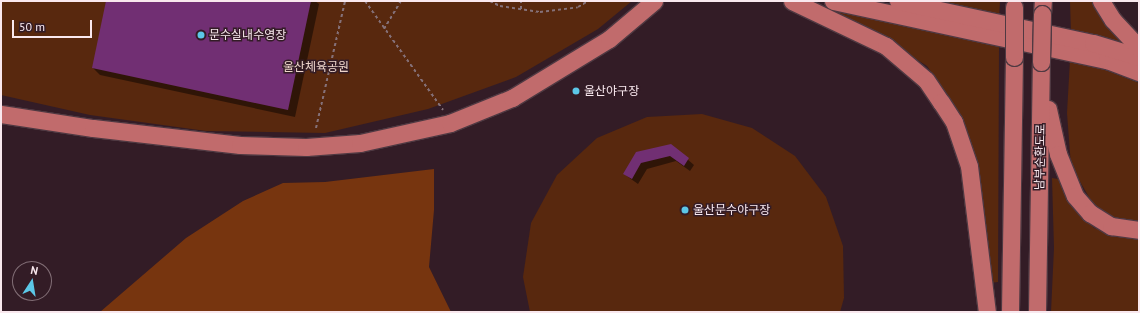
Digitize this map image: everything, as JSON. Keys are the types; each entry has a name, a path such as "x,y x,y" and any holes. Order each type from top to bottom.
{"main road":[{"path":"1,114 93,128 253,146 333,146 367,142 450,122 512,98 609,39 654,1"},
{"path":"792,1 886,46 926,80 950,115 964,144 974,190 987,312"},
{"path":"833,1 1107,60 1139,72"},
{"path":"898,1 1099,44 1139,57"},
{"path":"1101,1 1113,20 1139,48"},
{"path":"1010,312 1014,3"},
{"name":"남부순환도로","path":"1036,312 1042,5"},
{"path":"1041,62 1058,154 1075,196 1090,213 1105,223 1124,229 1139,230"}],"path":[{"path":"316,128 345,1"},
{"path":"365,1 443,110"},
{"path":"384,29 401,1"},
{"path":"490,1 520,9 540,12 578,7 588,1"},
{"path":"520,9 521,1"}],"green space":[{"name":"울산체육공원","path":"1,1 632,1 598,29 516,77 428,109 325,133 206,131 90,115 1,95"},
{"path":"925,1 1000,1 999,18"},
{"path":"1070,1 1095,1 1105,21 1125,46 1071,33"},
{"path":"833,9 999,45 998,282 990,283 971,153 954,105 927,66 878,35 832,13"},
{"path":"1070,60 1100,68 1139,83 1139,222 1133,223 1109,217 1093,204 1071,166 1067,113"},
{"name":"울산문수야구장","path":"702,114 752,128 795,156 826,197 843,246 844,298 840,312 530,312 523,277 531,223 557,175 597,138 647,117"},
{"path":"1052,178 1058,179 1068,200 1094,228 1123,236 1139,236 1139,312 1051,312 1054,248"}],"shaded area":[{"path":"434,169 434,210 429,267 451,312 100,312 186,238 243,201 283,183 325,182"}],"building":[{"name":"문수실내수영장","path":"106,1 311,1 288,110 92,68"},
{"path":"671,144 689,158 684,166 670,156 641,163 632,179 623,174 636,152"}],"place":[{"name":"문수실내수영장","path":"201,35"},
{"name":"울산야구장","path":"576,91"},
{"name":"울산문수야구장","path":"685,210"}]}
